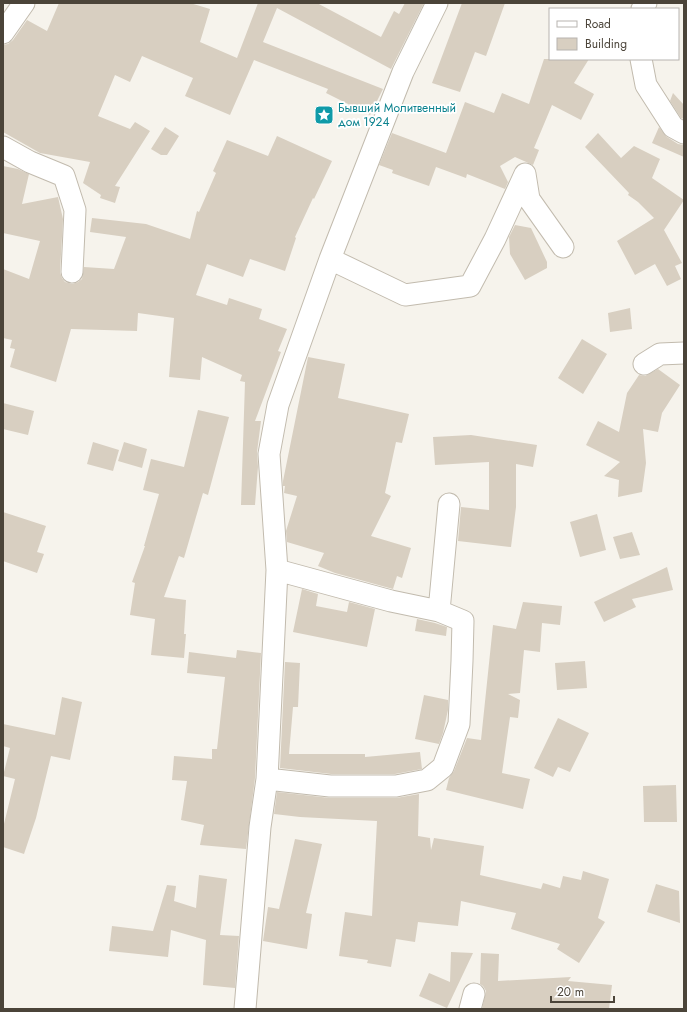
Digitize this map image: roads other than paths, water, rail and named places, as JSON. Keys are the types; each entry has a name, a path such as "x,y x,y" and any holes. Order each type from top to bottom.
{"street":[{"path":"3,33 24,3"},
{"path":"244,1009 260,827 267,779 277,570 269,454 278,406 330,259 403,72 437,3"},
{"path":"641,60 646,85 673,127 684,133"},
{"path":"3,147 30,162 64,176 75,210 72,272"},
{"path":"330,259 405,295 470,286 495,239 525,174 529,199 563,246"},
{"path":"644,364 660,354 684,353"},
{"path":"439,611 449,504"},
{"path":"267,779 330,786 396,786 427,780 443,767 459,724 463,621 439,611 391,601 277,570"}],"place":[{"name":"Бывший Молитвенный дом 1924","path":"324,115"}]}
